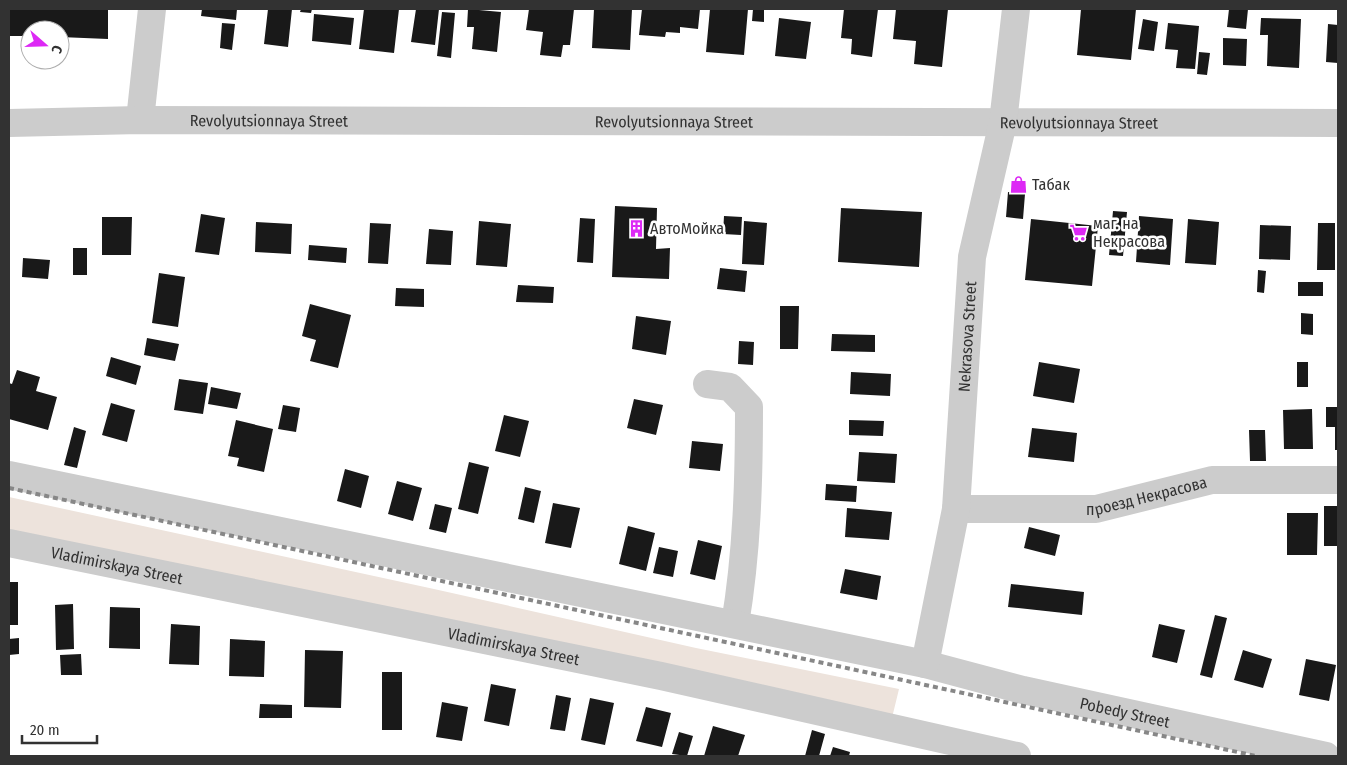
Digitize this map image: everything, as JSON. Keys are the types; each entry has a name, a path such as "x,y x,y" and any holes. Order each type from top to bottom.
{"street":[{"path":"140,120 152,9"},
{"name":"Nekrasova Street","path":"925,664 956,509 972,257 1003,122 1016,9"},
{"name":"Revolyutsionnaya Street","path":"9,123 140,120 1338,123"},
{"path":"707,384 730,387 749,407 749,466 742,582 735,624"},
{"path":"9,475 925,664"},
{"name":"проезд Некрасова","path":"956,509 1096,510 1212,480 1338,480"},
{"name":"Vladimirskaya Street","path":"9,543 661,676 1017,756"},
{"name":"Pobedy Street","path":"925,664 1023,690 1326,756"}],"shaded area":[{"path":"9,497 696,648 899,689 891,722 9,534"}],"building":[{"path":"9,9 108,9 108,39 70,37 70,20 20,20 20,36 9,36"},
{"path":"202,9 237,9 236,20 201,16"},
{"path":"268,9 292,9 288,47 264,44"},
{"path":"301,9 312,9 311,13 300,12"},
{"path":"364,9 399,9 394,53 359,49"},
{"path":"416,9 439,9 435,45 411,42"},
{"path":"468,9 501,12 497,52 472,49 474,27 467,27"},
{"path":"529,9 574,9 570,45 563,45 561,57 540,55 543,32 526,30"},
{"path":"594,9 632,9 630,50 592,48"},
{"path":"642,9 700,9 698,29 680,27 680,33 666,32 665,37 639,35"},
{"path":"710,9 748,9 744,55 706,52"},
{"path":"753,9 764,9 764,22 752,21"},
{"path":"844,9 878,9 872,57 851,54 852,39 841,38"},
{"path":"896,9 948,9 942,67 914,64 916,41 893,39"},
{"path":"1081,9 1136,9 1131,60 1077,55"},
{"path":"1229,9 1248,9 1246,29 1227,27"},
{"path":"442,12 455,13 451,58 437,56"},
{"path":"314,14 354,18 351,45 312,41"},
{"path":"779,18 811,22 806,59 775,56"},
{"path":"1261,18 1301,19 1299,68 1267,66 1268,35 1260,35"},
{"path":"1143,19 1158,22 1154,51 1138,49"},
{"path":"222,23 235,24 232,50 220,48"},
{"path":"1168,23 1199,26 1195,69 1176,68 1178,50 1165,49"},
{"path":"1328,24 1338,25 1338,63 1326,62"},
{"path":"1223,38 1247,39 1246,66 1223,65"},
{"path":"1199,52 1210,53 1207,75 1197,74"},
{"path":"1008,192 1025,194 1023,219 1006,217"},
{"name":"АвтоМойка","path":"615,206 657,208 656,249 670,248 669,279 612,277"},
{"path":"841,208 922,212 919,267 838,262"},
{"path":"1113,211 1127,212 1123,256 1109,255"},
{"path":"201,214 225,218 219,255 195,252"},
{"path":"724,216 742,217 741,235 723,234"},
{"path":"1139,216 1173,219 1170,265 1136,262"},
{"path":"102,217 132,217 131,255 102,255"},
{"path":"580,218 595,219 593,263 577,262"},
{"path":"1031,219 1098,226 1092,286 1025,280"},
{"path":"1188,219 1219,222 1216,265 1185,263"},
{"path":"479,221 511,224 507,267 476,265"},
{"path":"744,221 767,223 764,265 742,264"},
{"path":"256,222 292,224 291,254 255,252"},
{"path":"370,223 391,224 388,264 368,263"},
{"path":"1318,223 1335,223 1335,270 1317,270"},
{"path":"1260,225 1291,226 1290,260 1259,259"},
{"path":"429,229 453,231 451,265 426,264"},
{"path":"309,245 347,248 346,263 308,260"},
{"path":"73,248 87,248 87,275 73,275"},
{"path":"23,258 50,260 48,279 22,277"},
{"path":"720,268 747,271 745,292 717,289"},
{"path":"1258,270 1266,271 1264,293 1257,292"},
{"path":"159,273 185,277 178,327 152,323"},
{"path":"1298,282 1323,282 1323,296 1298,296"},
{"path":"518,285 554,287 553,303 516,302"},
{"path":"396,288 424,289 424,307 395,306"},
{"path":"310,304 351,315 338,368 310,361 316,340 302,336"},
{"path":"780,306 799,306 798,349 780,349"},
{"path":"1301,313 1313,314 1313,335 1301,334"},
{"path":"636,316 671,321 666,355 632,349"},
{"path":"832,334 875,335 875,352 831,351"},
{"path":"147,338 179,344 175,361 144,355"},
{"path":"739,341 754,342 753,365 738,364"},
{"path":"111,357 141,366 136,385 106,376"},
{"path":"1039,362 1080,369 1074,403 1033,396"},
{"path":"1297,362 1308,362 1308,387 1297,387"},
{"path":"17,370 40,377 36,391 57,397 48,430 9,419 9,383 12,384"},
{"path":"851,372 891,374 890,396 850,394"},
{"path":"179,379 208,383 203,414 174,410"},
{"path":"211,387 241,393 237,409 208,404"},
{"path":"634,399 663,405 656,435 627,428"},
{"path":"111,403 135,410 127,442 102,435"},
{"path":"283,405 300,408 296,432 278,429"},
{"path":"1326,407 1338,407 1338,450 1335,450 1335,427 1326,427"},
{"path":"1312,409 1313,449 1284,449 1283,410"},
{"path":"504,415 529,421 520,457 495,451"},
{"path":"236,420 273,429 264,472 237,466 239,458 228,456"},
{"path":"849,420 884,421 883,436 849,435"},
{"path":"74,427 86,431 77,468 64,465"},
{"path":"1032,428 1077,433 1074,462 1028,457"},
{"path":"1249,430 1265,430 1266,461 1250,461"},
{"path":"692,441 723,444 720,471 689,468"},
{"path":"859,452 897,454 895,483 857,481"},
{"path":"469,462 489,467 478,514 458,509"},
{"path":"345,469 369,476 361,508 337,501"},
{"path":"397,481 422,488 413,521 388,514"},
{"path":"826,484 857,486 856,502 825,500"},
{"path":"525,487 541,491 534,523 518,519"},
{"path":"553,503 580,508 571,548 545,543"},
{"path":"435,504 452,508 446,533 429,529"},
{"path":"1324,506 1338,506 1338,546 1324,546"},
{"path":"847,508 892,512 889,540 845,537"},
{"path":"1287,513 1318,513 1317,555 1287,555"},
{"path":"628,526 655,533 646,571 619,564"},
{"path":"1029,527 1060,535 1055,556 1024,548"},
{"path":"698,540 722,546 715,580 690,574"},
{"path":"659,547 678,551 673,577 653,573"},
{"path":"845,569 881,576 877,600 840,593"},
{"path":"9,582 18,582 18,625 9,625"},
{"path":"1011,584 1084,592 1082,615 1008,607"},
{"path":"73,604 74,649 56,650 55,605"},
{"path":"110,607 140,608 140,649 109,648"},
{"path":"1215,615 1227,618 1212,678 1200,675"},
{"path":"171,624 200,626 199,665 169,664"},
{"path":"1159,624 1185,630 1177,663 1152,657"},
{"path":"19,638 19,654 9,655 9,639"},
{"path":"230,639 265,641 264,677 229,676"},
{"path":"305,650 343,651 341,708 304,707"},
{"path":"1243,650 1272,659 1263,688 1234,680"},
{"path":"81,654 82,675 61,675 60,655"},
{"path":"1306,659 1336,665 1329,701 1299,695"},
{"path":"382,672 402,672 402,730 382,730"},
{"path":"491,684 516,689 509,726 484,721"},
{"path":"556,695 571,698 565,731 550,729"},
{"path":"590,698 614,703 605,745 581,740"},
{"path":"442,702 468,707 462,741 436,737"},
{"path":"260,704 292,705 292,718 259,718"},
{"path":"646,707 671,713 662,747 636,741"},
{"path":"713,726 745,735 738,756 704,756"},
{"path":"812,730 825,734 819,756 805,756"},
{"path":"679,732 693,736 687,756 672,754"},
{"path":"833,747 850,752 849,756 830,756"}],"railway":[{"path":"9,488 1256,756"}],"place":[{"name":"Табак","path":"1018,184"},
{"name":"АвтоМойка","path":"636,228"},
{"name":"маг. на Некрасова","path":"1079,232"}]}
